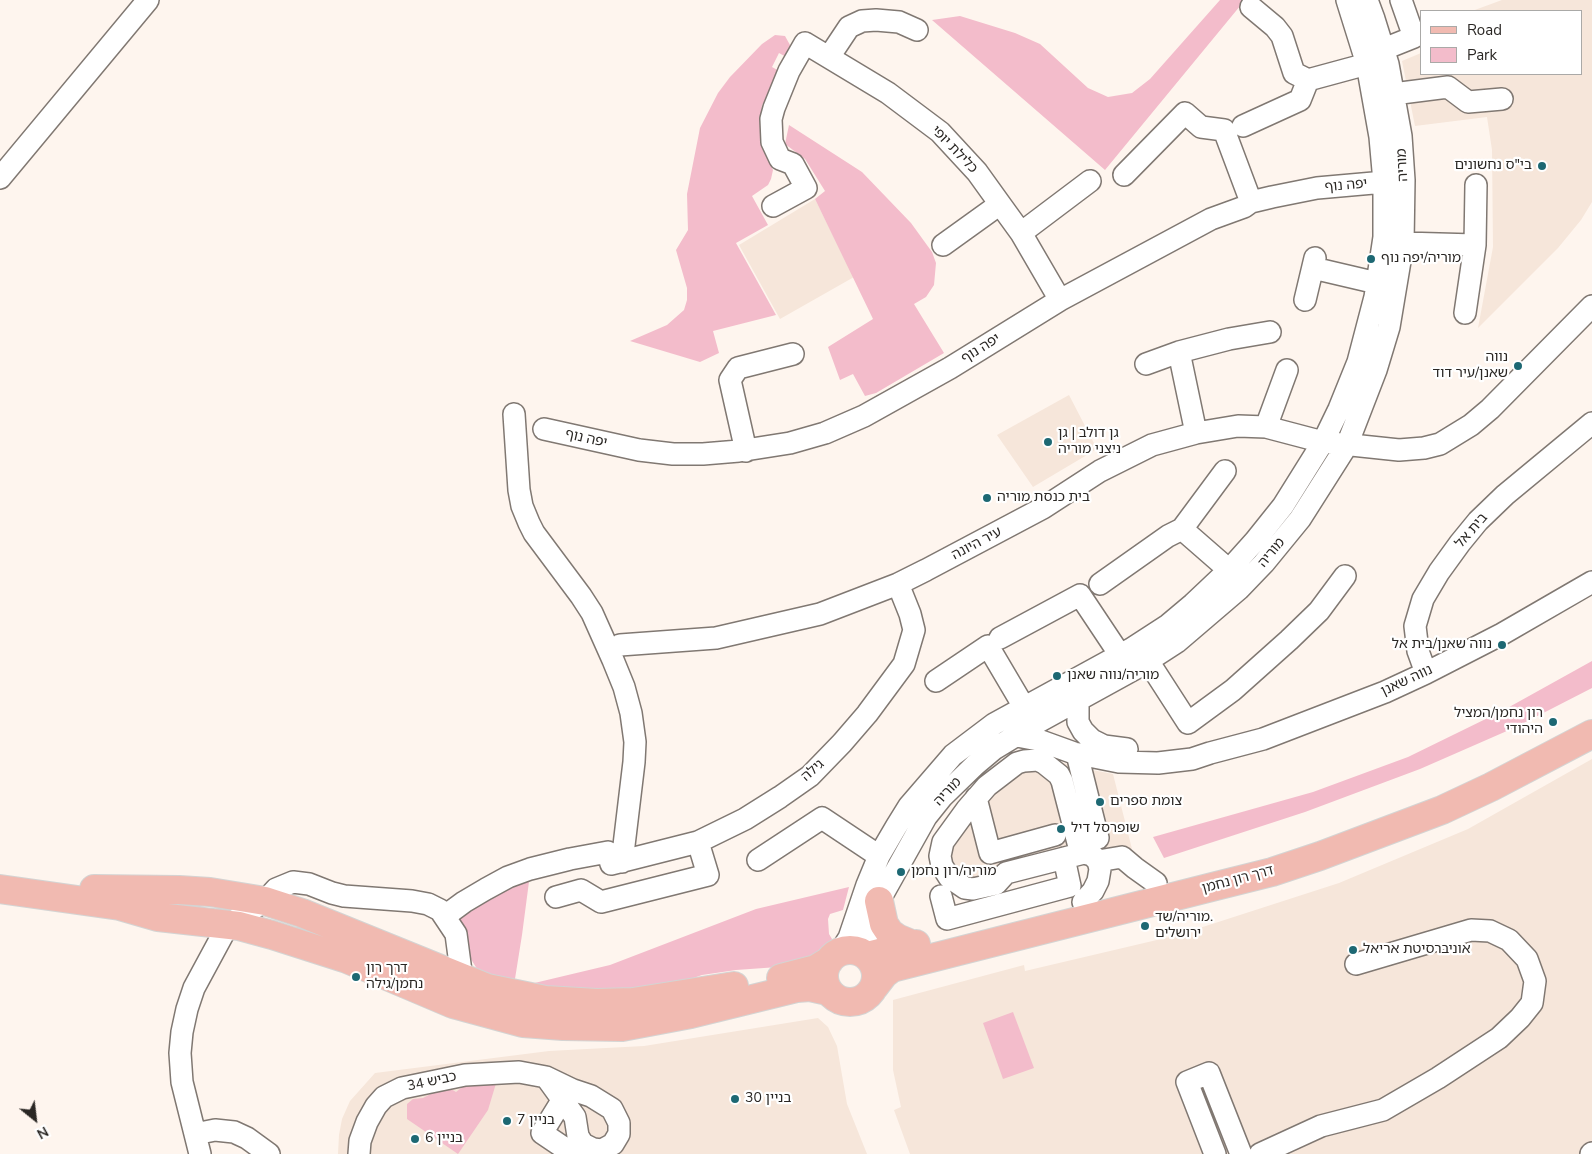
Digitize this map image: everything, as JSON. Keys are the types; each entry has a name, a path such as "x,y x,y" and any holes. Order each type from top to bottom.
{"main road":[{"name":"דרך רון נחמן","path":"0,889 179,890 210,892 265,901 302,913 487,988 545,1000 633,1002 784,978 816,969 850,956 914,945 1156,884 1269,853 1384,814 1484,769 1592,714"},
{"name":"דרך רון נחמן","path":"874,987 884,974 892,968 1272,872 1320,856 1442,810 1592,734"},
{"path":"0,889 120,906 172,920 228,925 272,935 347,959 454,1004 523,1023 622,1027 691,1014 797,988 810,987 828,991 838,999 852,1002 861,1000 874,987 876,971 873,963 850,956 824,976 828,991"},
{"path":"879,901 884,924 890,933 914,945"}],"street":[{"path":"0,178 148,0"},
{"name":"מוריה","path":"850,956 865,941 879,901 926,817 942,797 994,749 1148,661 1177,642 1239,590 1300,519 1347,445 1376,370 1389,327 1403,243 1394,181 1380,138 1368,64 1347,0"},
{"name":"מוריה","path":"850,956 849,938 879,856 909,806 953,755 994,724 1120,655 1168,625 1193,604 1229,570 1283,506 1323,442 1358,362 1375,297 1401,136 1384,49 1367,0"},
{"path":"1384,49 1414,37 1401,0"},
{"path":"1251,7 1275,27 1282,36 1294,73 1308,80 1368,64"},
{"path":"829,57 849,27 862,21 899,22 916,30"},
{"name":"כלילת יופי","path":"773,206 806,188 793,164 780,159 772,142 771,120 789,72 805,43 888,93 940,132 977,172 1021,233 1060,300"},
{"path":"1242,126 1300,100 1308,80"},
{"path":"1393,94 1448,87 1468,102 1502,99"},
{"path":"1124,175 1185,113 1201,127 1224,130 1251,202"},
{"path":"1021,233 1090,181"},
{"name":"יפה נוף","path":"544,428 639,450 673,454 704,454 746,450 790,443 825,433 864,416 950,368 1060,300 1211,219 1244,207 1251,202 1317,188 1394,181"},
{"path":"1464,313 1475,245 1476,185"},
{"path":"943,244 1000,204"},
{"path":"1403,243 1475,245"},
{"path":"1305,300 1314,263 1377,283"},
{"path":"1323,442 1399,450 1424,448 1440,444 1454,437 1472,425 1490,409 1592,306"},
{"path":"1146,364 1179,352 1228,339 1270,332"},
{"path":"1179,352 1196,433"},
{"path":"746,450 730,380 738,368 794,354"},
{"path":"1266,427 1287,370"},
{"path":"514,414 519,490 522,506 529,524 572,582 592,613 624,687 631,713 635,742 634,762 617,863"},
{"name":"בית אל","path":"1426,673 1418,651 1415,626 1423,599 1439,572 1478,521 1505,495 1592,424"},
{"name":"עיר היונה","path":"620,645 716,638 820,614 898,584 1043,508 1100,471 1152,446 1196,433 1238,426 1266,427 1323,442"},
{"path":"1100,584 1168,536 1182,529 1225,471"},
{"path":"1182,529 1229,570"},
{"path":"1148,661 1188,723 1233,690 1289,640 1319,611 1345,576"},
{"name":"נווה שאנן","path":"1017,736 1038,740 1077,754 1119,762 1158,762 1192,759 1263,739 1333,713 1426,673 1532,618 1592,582"},
{"name":"גילה","path":"617,863 698,842 745,819 810,776 867,714 904,664 914,630 898,584"},
{"path":"1000,638 1080,595 1120,655"},
{"path":"936,681 988,646 1024,707"},
{"name":"נווה שאנן","path":"1078,700 1078,722 1083,732 1092,740 1104,746 1149,751 1186,749 1210,753"},
{"path":"1077,754 1098,838 1078,843 1059,775 1044,763 1031,760 1017,763 987,786 966,809 943,842 940,856 942,866 957,884 973,889 996,884 1006,873 1084,853 1098,861 1100,870 1098,881 1093,891 1083,902"},
{"path":"1085,787 1094,766 1100,759"},
{"path":"976,798 990,853 1055,835"},
{"path":"758,860 822,818 879,856"},
{"path":"556,897 581,890 601,902 708,875 698,842"},
{"path":"445,916 486,889 508,877 530,869 570,858 608,852 617,863"},
{"path":"1098,861 1122,857 1156,884"},
{"path":"941,896 947,919 1070,886 1064,858"},
{"path":"269,1154 247,1138 234,1132 215,1130 197,1144 182,1082 180,1053 182,1032 194,988 228,925 265,901 276,888 293,882 309,884 344,896 428,904 440,910 456,934 462,979"},
{"path":"265,901 263,911 272,935"},
{"path":"1260,1154 1321,1126 1383,1110 1438,1078 1499,1038 1520,1018 1532,1002 1536,981 1527,959 1509,940 1490,930 1471,930 1356,964"},
{"name":"כביש 34","path":"359,1154 360,1141 367,1122 376,1106 384,1097 402,1088 465,1075 518,1072 546,1077 572,1090 591,1096 612,1109 619,1123 619,1134 613,1144 602,1150 592,1149 583,1144 578,1136 575,1117 546,1077"},
{"path":"1215,1154 1187,1082 1209,1073 1241,1154"},
{"path":"563,1099 542,1132 573,1154"}],"shaded area":[{"name":"בי\"ס נחשונים","path":"1502,0 1592,0 1592,202 1581,220 1558,248 1478,328 1493,247 1492,150 1487,117 1415,126 1402,61 1420,53 1420,75 1582,75 1582,10 1475,10"},
{"path":"815,199 854,277 780,319 739,245"},
{"name":"גן דולב | גן ניצני מוריה","path":"1069,395 1097,449 1033,487 997,435"},
{"path":"1024,750 1035,751 1076,767 1113,774 1132,849 981,892 932,862 929,849 935,840"},
{"name":"אוניברסיטת אריאל","path":"1592,759 1592,1154 910,1154 894,1110 901,1107 893,1070 893,1000 1024,965 1025,971 1178,935 1339,883 1468,829"},
{"path":"818,1018 828,1027 837,1046 847,1104 867,1154 338,1154 342,1119 350,1101 375,1073 549,1051 644,1046"}],"green space":[{"path":"1220,0 1245,0 1105,170 932,20 960,16 1015,33 1040,44 1088,88 1108,97 1132,93 1150,79"},
{"path":"775,35 785,36 790,45 790,53 788,58 779,53 772,67 781,72 777,85 762,105 762,146 773,170 771,179 768,185 752,196 768,225 736,243 776,315 713,331 719,353 700,362 630,341 667,325 684,310 687,300 687,288 676,250 688,230 687,194 700,128 718,93 730,77 762,44"},
{"path":"789,125 862,172 911,223 932,252 936,263 934,285 926,297 914,304 944,353 876,393 865,396 853,374 840,380 828,347 873,319 815,199 825,191 805,159 785,144"},
{"path":"1592,661 1592,688 1516,727 1420,769 1305,812 1164,858 1153,837 1313,792 1408,757 1502,711"},
{"path":"530,874 514,985 477,969 471,959 466,937 456,917"},
{"path":"849,887 843,910 830,914 828,919 829,934 832,939 827,950 792,966 736,970 702,975 665,988 606,993 526,985 610,965 756,909"},
{"path":"1013,1012 1034,1068 1003,1079 983,1023"},
{"path":"497,1080 488,1110 458,1154 407,1119 407,1104 413,1099 423,1098 446,1086 456,1092 469,1082"}],"place":[{"name":"בי\"ס נחשונים","path":"1542,166"},
{"name":"מוריה/יפה נוף","path":"1371,259"},
{"name":"נווה שאנן/עיר דוד","path":"1518,366"},
{"name":"גן דולב | גן ניצני מוריה","path":"1048,442"},
{"name":"בית כנסת מוריה","path":"987,498"},
{"name":"נווה שאנן/בית אל","path":"1502,645"},
{"name":"מוריה/נווה שאנן","path":"1057,676"},
{"name":"רון נחמן/המציל היהודי","path":"1553,722"},
{"name":"צומת ספרים","path":"1100,802"},
{"name":"שופרסל דיל","path":"1061,829"},
{"name":"מוריה/רון נחמן","path":"901,872"},
{"name":"מוריה/שד. ירושלים","path":"1145,926"},
{"name":"אוניברסיטת אריאל","path":"1353,950"},
{"name":"דרך רון נחמן/גילה","path":"356,977"},
{"name":"בניין 30","path":"735,1099"},
{"name":"בניין 7","path":"507,1121"},
{"name":"בניין 6","path":"415,1139"}]}
